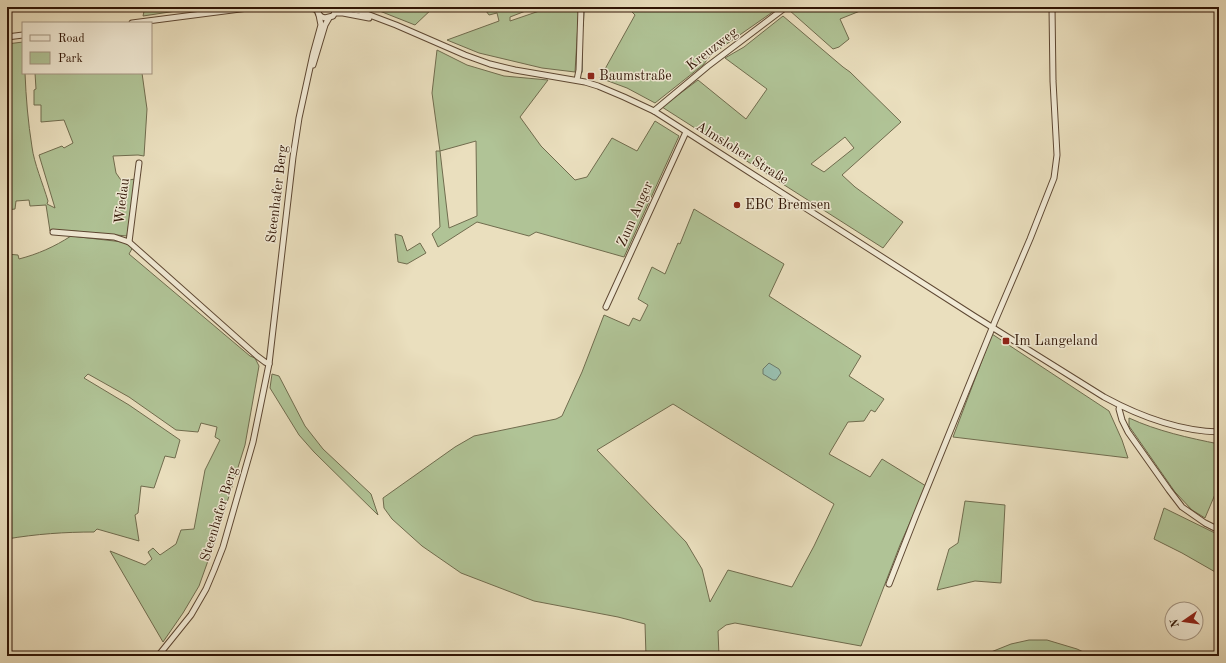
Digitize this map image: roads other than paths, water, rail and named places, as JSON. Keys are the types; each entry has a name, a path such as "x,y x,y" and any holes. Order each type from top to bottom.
{"street":[{"path":"140,22 256,7"},
{"path":"309,7 318,11 325,18 329,18 335,13 337,7"},
{"name":"Almsloher Straße","path":"337,7 359,11 490,64 515,70 577,80 598,86 654,111 1104,397 1120,406 1165,423 1194,430 1219,432"},
{"path":"577,80 579,70 581,7"},
{"name":"Kreuzweg","path":"654,111 708,66 786,7"},
{"path":"889,584 1054,178 1057,154 1053,81 1052,7"},
{"name":"Steenhafer Berg","path":"158,656 191,615 206,589 223,547 253,442 269,364 293,157 299,118 321,24 318,11"},
{"name":"Almsloher Straße","path":"335,13 377,19"},
{"name":"Steenhafer Berg","path":"309,77 325,25 329,18"},
{"path":"7,37 22,36"},
{"name":"Zum Anger","path":"606,307 686,132"},
{"name":"Wiedau","path":"129,242 139,163"},
{"path":"54,232 114,237 129,242 257,356 269,364"},
{"path":"1120,406 1119,409 1122,420 1128,432 1182,507 1205,523 1219,530"}],"waterway":[{"path":"583,26 584,9"},
{"path":"582,56 582,72"}],"place":[{"name":"Baumstraße","path":"591,76"},
{"name":"EBC Bremsen","path":"737,205"},
{"name":"Im Langeland","path":"1006,341"}]}
